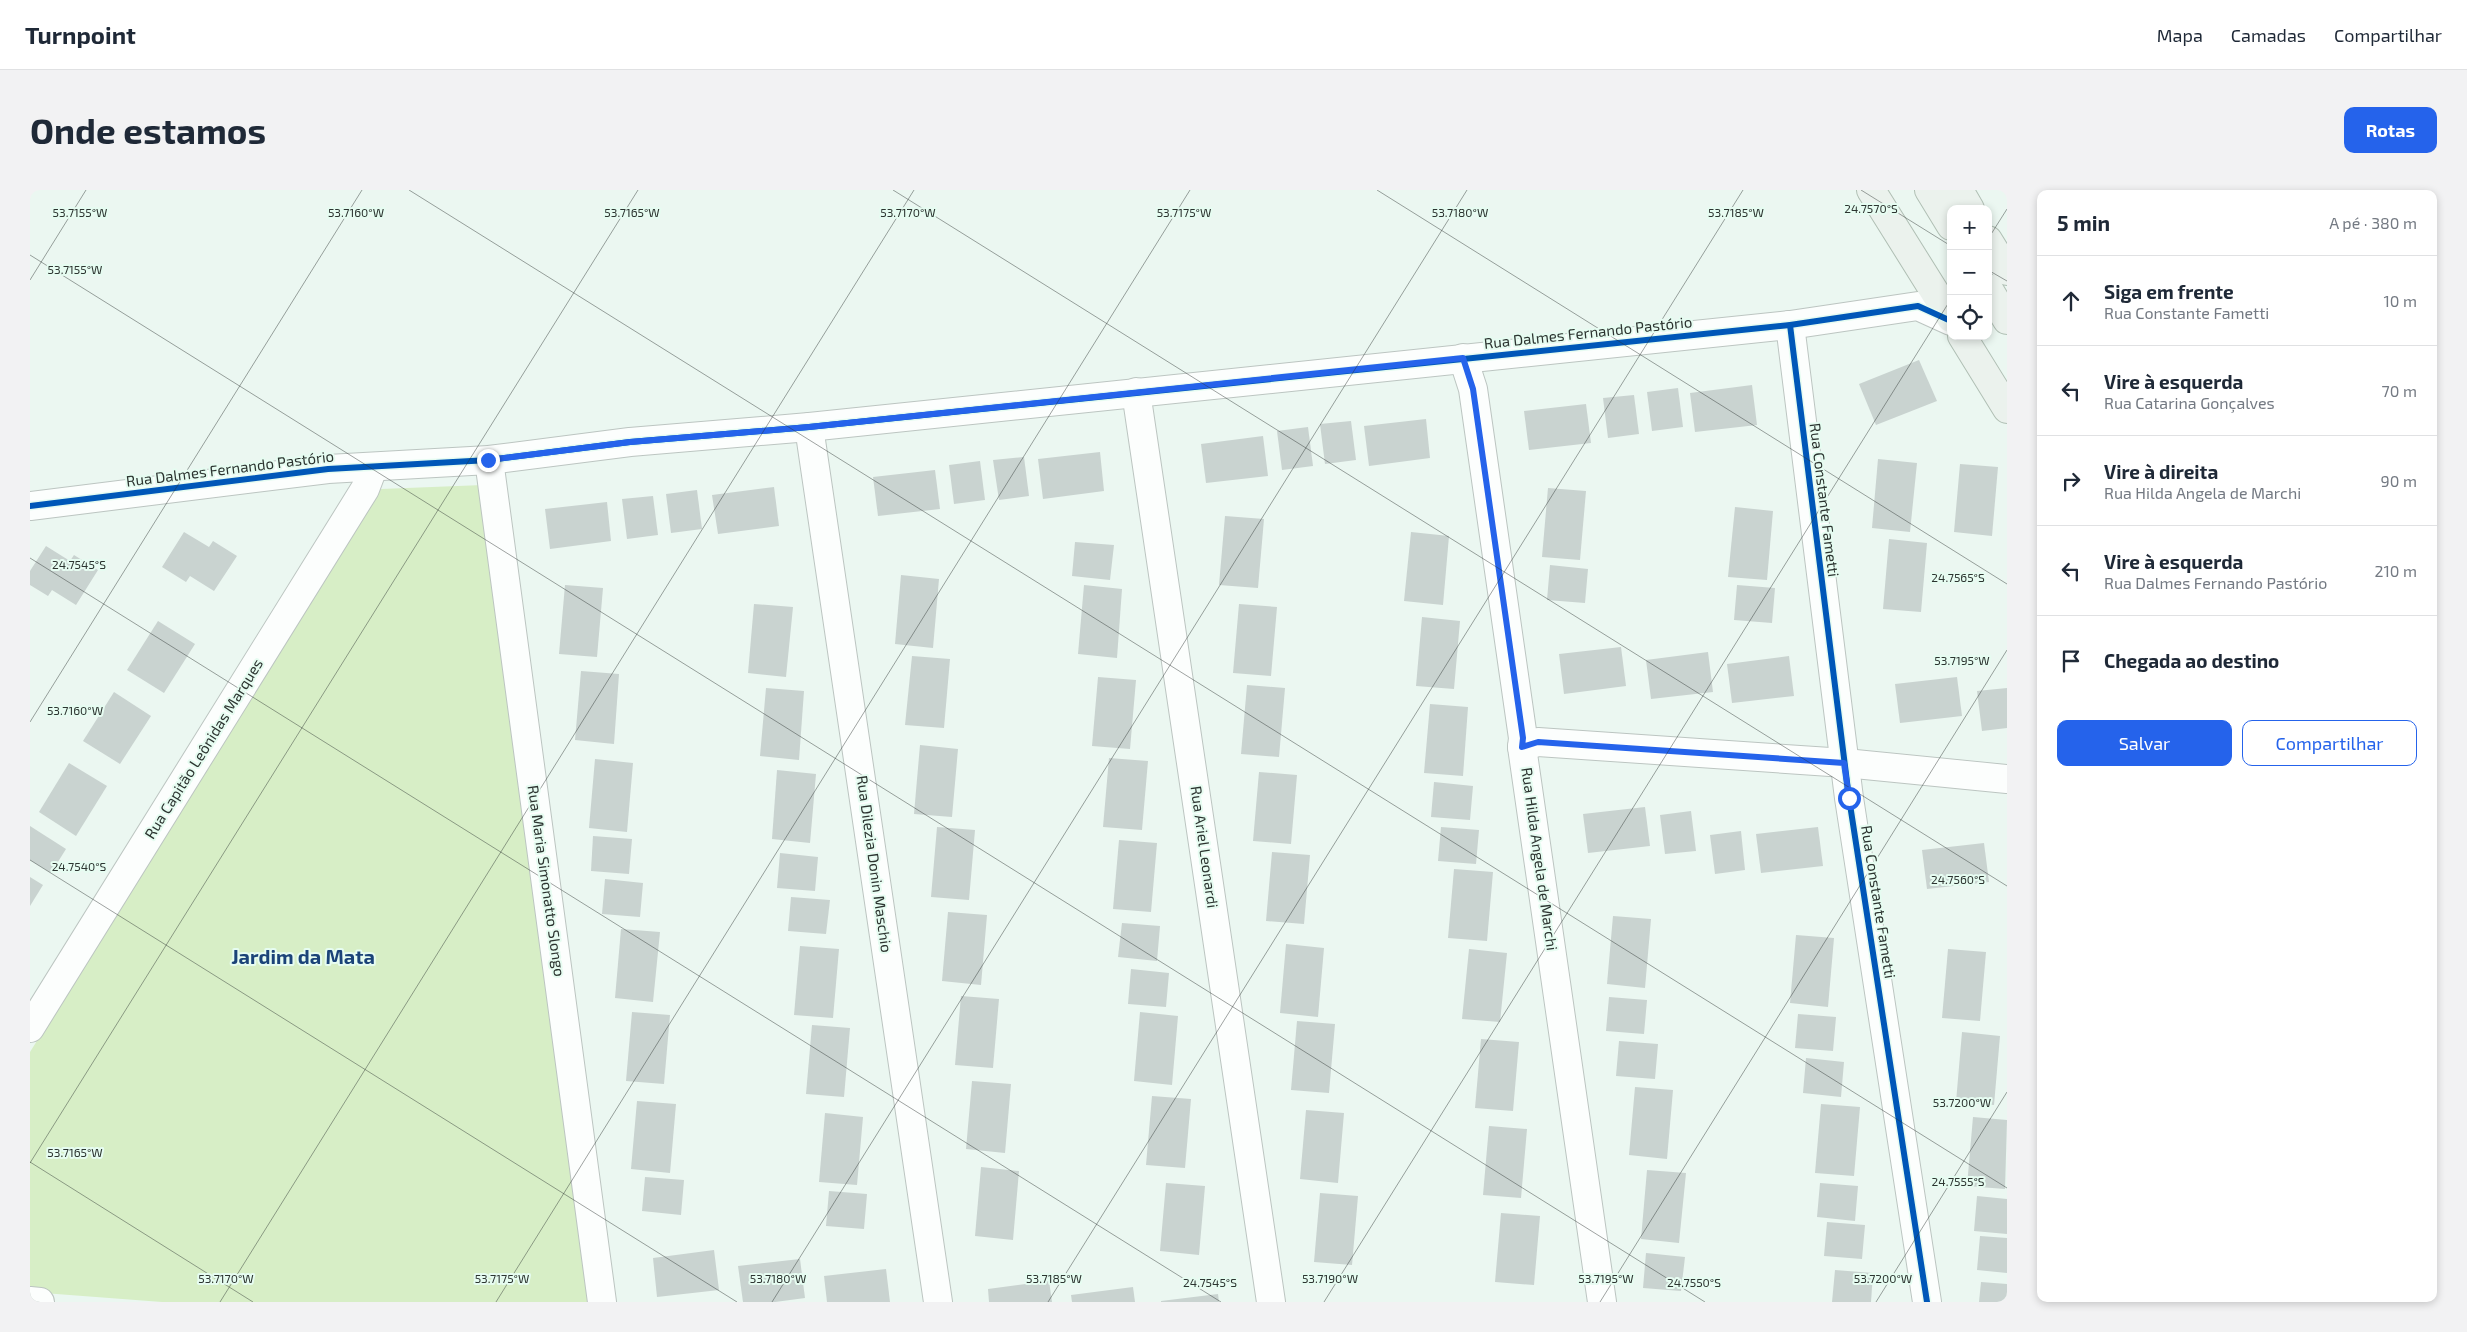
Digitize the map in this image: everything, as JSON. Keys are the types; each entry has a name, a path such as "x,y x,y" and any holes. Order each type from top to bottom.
{"main road":[{"path":"1871,190 1947,314"},
{"path":"1929,190 1947,219"},
{"path":"1959,190 1968,205"},
{"path":"1992,247 2007,272"},
{"path":"1992,295 2007,320"},
{"path":"1964,340 2007,409"}],"street":[{"name":"Rua Dalmes Fernando Pastório","path":"30,506 328,469 373,468 488,460 630,442 809,427 1790,325 1918,306 1947,318"},
{"name":"Rua Constante Fametti","path":"1790,325 1844,763 1927,1302"},
{"name":"Rua Hilda Angela de Marchi","path":"1463,358 1473,389 1523,738 1522,747 1602,1302"},
{"name":"Rua Ariel Leonardi","path":"1136,392 1272,1302"},
{"name":"Rua Dilezia Donin Maschio","path":"809,427 938,1302"},
{"name":"Rua Maria Simonatto Slongo","path":"488,460 602,1302"},
{"name":"Rua Capitão Leônidas Marques","path":"30,1028 365,489 373,468"},
{"path":"1522,747 1538,742 1844,763 2007,779"},
{"path":"30,1301 40,1302"}],"green space":[{"path":"483,485 591,1302 162,1302 30,1292 30,1052 381,489"}],"building":[{"path":"1919,360 1937,401 1876,425 1859,384"},
{"path":"1752,385 1757,425 1695,432 1690,393"},
{"path":"1678,388 1683,427 1652,431 1647,392"},
{"path":"1634,395 1639,434 1608,438 1603,398"},
{"path":"1586,404 1591,443 1529,450 1524,411"},
{"path":"1426,419 1430,458 1369,466 1364,426"},
{"path":"1351,421 1356,460 1325,464 1320,424"},
{"path":"1308,427 1313,466 1282,470 1277,431"},
{"path":"1263,436 1268,476 1206,483 1201,444"},
{"path":"1100,452 1104,491 1043,499 1038,459"},
{"path":"1024,457 1029,496 999,500 993,460"},
{"path":"1878,459 1917,463 1910,532 1872,528"},
{"path":"980,461 985,500 954,504 949,465"},
{"path":"1960,464 1998,467 1992,536 1954,532"},
{"path":"935,470 940,509 878,516 873,477"},
{"path":"774,487 779,526 718,534 712,495"},
{"path":"1548,488 1586,491 1580,560 1542,557"},
{"path":"697,490 702,529 671,533 666,494"},
{"path":"653,496 658,535 627,539 622,499"},
{"path":"607,502 611,541 550,549 545,509"},
{"path":"1735,507 1773,511 1767,580 1728,577"},
{"path":"1225,516 1264,519 1258,588 1219,585"},
{"path":"184,532 209,547 213,541 237,556 214,591 190,576 186,582 162,567"},
{"path":"1411,532 1449,536 1443,605 1404,601"},
{"path":"1889,539 1927,543 1921,612 1883,609"},
{"path":"1075,542 1114,545 1110,580 1072,576"},
{"path":"46,546 70,561 74,555 98,570 76,605 52,590 48,596 30,585 30,571"},
{"path":"1550,565 1588,569 1585,603 1547,600"},
{"path":"901,575 939,579 933,648 895,644"},
{"path":"565,585 603,588 597,657 559,654"},
{"path":"1084,585 1122,589 1117,658 1078,654"},
{"path":"1737,585 1775,588 1772,623 1734,620"},
{"path":"754,604 793,607 786,677 748,673"},
{"path":"1239,604 1277,607 1271,676 1233,673"},
{"path":"1422,617 1460,621 1454,689 1416,686"},
{"path":"158,621 195,644 164,693 127,670"},
{"path":"1621,647 1626,686 1564,694 1559,654"},
{"path":"1708,652 1713,692 1651,699 1646,660"},
{"path":"912,656 950,659 944,728 905,725"},
{"path":"1789,656 1794,696 1732,703 1727,664"},
{"path":"581,671 619,674 614,744 575,740"},
{"path":"1098,677 1136,680 1130,749 1092,746"},
{"path":"1957,677 1962,716 1900,723 1895,684"},
{"path":"1247,685 1285,688 1279,757 1241,754"},
{"path":"766,688 804,691 799,760 760,756"},
{"path":"2007,688 2007,728 1982,731 1977,691"},
{"path":"114,692 151,716 120,764 83,741"},
{"path":"1430,704 1468,707 1463,776 1424,773"},
{"path":"920,745 958,749 952,817 914,814"},
{"path":"1109,758 1148,761 1142,830 1103,827"},
{"path":"595,759 633,763 627,832 589,828"},
{"path":"69,763 107,786 76,836 39,812"},
{"path":"777,770 816,774 810,843 772,839"},
{"path":"1259,772 1297,775 1291,844 1253,841"},
{"path":"1434,782 1473,786 1470,820 1431,817"},
{"path":"1645,807 1650,846 1588,853 1583,814"},
{"path":"1691,811 1696,851 1665,854 1660,815"},
{"path":"30,826 66,849 51,873 30,860"},
{"path":"937,827 975,830 969,900 931,897"},
{"path":"1441,827 1479,830 1476,864 1438,861"},
{"path":"1818,827 1823,866 1761,873 1756,834"},
{"path":"1741,831 1745,870 1715,874 1710,835"},
{"path":"593,836 632,839 629,874 591,871"},
{"path":"1119,840 1157,843 1151,912 1113,909"},
{"path":"1984,843 1989,882 1927,889 1922,850"},
{"path":"1272,852 1310,855 1304,924 1266,921"},
{"path":"780,853 818,857 815,891 777,888"},
{"path":"1454,869 1493,872 1487,941 1448,938"},
{"path":"30,877 43,885 30,906"},
{"path":"605,879 643,883 640,917 602,914"},
{"path":"791,897 830,900 826,934 788,931"},
{"path":"948,912 987,915 981,985 942,981"},
{"path":"1613,916 1651,919 1645,988 1607,984"},
{"path":"1122,923 1160,926 1157,961 1118,957"},
{"path":"621,929 660,932 653,1002 615,998"},
{"path":"1796,935 1834,938 1828,1007 1790,1003"},
{"path":"1286,944 1324,948 1318,1017 1280,1013"},
{"path":"800,946 839,949 833,1018 794,1015"},
{"path":"1469,949 1507,953 1500,1022 1462,1019"},
{"path":"1948,949 1986,952 1980,1021 1942,1018"},
{"path":"1131,969 1169,973 1166,1007 1128,1004"},
{"path":"961,996 999,999 993,1068 955,1065"},
{"path":"1609,997 1647,1000 1644,1034 1606,1031"},
{"path":"632,1012 670,1015 664,1084 626,1081"},
{"path":"1140,1012 1178,1016 1172,1085 1134,1081"},
{"path":"1798,1014 1836,1017 1833,1051 1795,1048"},
{"path":"1297,1021 1335,1024 1329,1093 1291,1090"},
{"path":"812,1025 850,1028 844,1097 806,1094"},
{"path":"1962,1032 2000,1036 1994,1105 1956,1102"},
{"path":"1481,1039 1519,1042 1513,1111 1475,1108"},
{"path":"1619,1041 1658,1044 1655,1079 1616,1076"},
{"path":"1806,1058 1844,1062 1841,1097 1803,1093"},
{"path":"972,1081 1011,1084 1005,1153 966,1149"},
{"path":"1635,1087 1673,1090 1667,1159 1629,1155"},
{"path":"1152,1096 1191,1099 1185,1168 1146,1165"},
{"path":"637,1101 676,1104 670,1173 631,1169"},
{"path":"1821,1104 1860,1107 1854,1176 1815,1173"},
{"path":"1306,1110 1344,1113 1338,1183 1300,1179"},
{"path":"825,1113 863,1117 857,1185 819,1182"},
{"path":"1973,1117 2007,1120 2005,1189 1967,1186"},
{"path":"1489,1126 1527,1129 1521,1198 1483,1195"},
{"path":"981,1167 1019,1171 1013,1240 975,1236"},
{"path":"1647,1170 1686,1173 1679,1243 1641,1239"},
{"path":"645,1177 684,1180 681,1215 642,1211"},
{"path":"1166,1183 1205,1186 1199,1255 1160,1251"},
{"path":"1820,1183 1858,1186 1855,1221 1817,1217"},
{"path":"829,1191 867,1194 864,1229 826,1226"},
{"path":"1320,1193 1358,1196 1352,1265 1314,1262"},
{"path":"1977,1196 2007,1199 2007,1234 1974,1231"},
{"path":"1501,1213 1540,1216 1534,1285 1495,1282"},
{"path":"1827,1222 1865,1225 1862,1259 1824,1256"},
{"path":"1980,1236 2007,1238 2007,1273 1977,1270"},
{"path":"714,1250 719,1290 657,1297 653,1258"},
{"path":"1646,1253 1685,1257 1681,1291 1643,1288"},
{"path":"800,1259 805,1298 775,1302 743,1302 738,1266"},
{"path":"886,1269 890,1302 827,1302 824,1276"},
{"path":"1835,1270 1873,1273 1871,1302 1832,1302"},
{"path":"1049,1281 1052,1302 989,1302 988,1289"},
{"path":"1981,1282 2007,1284 2007,1302 1979,1302"},
{"path":"1133,1287 1135,1302 1072,1302 1071,1295"},
{"path":"1218,1294 1219,1302 1161,1302 1161,1301"}],"cycle path":[{"path":"30,506 328,469 489,460 630,442 809,427 1790,325 1918,306 1947,319"},
{"path":"1790,325 1849,798 1927,1302"}],"district":[{"name":"Jardim da Mata","path":"303,957"}],"route":[{"path":"488,460 630,442 809,427 1463,358 1473,389 1523,738 1522,747 1538,742 1844,763 1849,798"}]}
